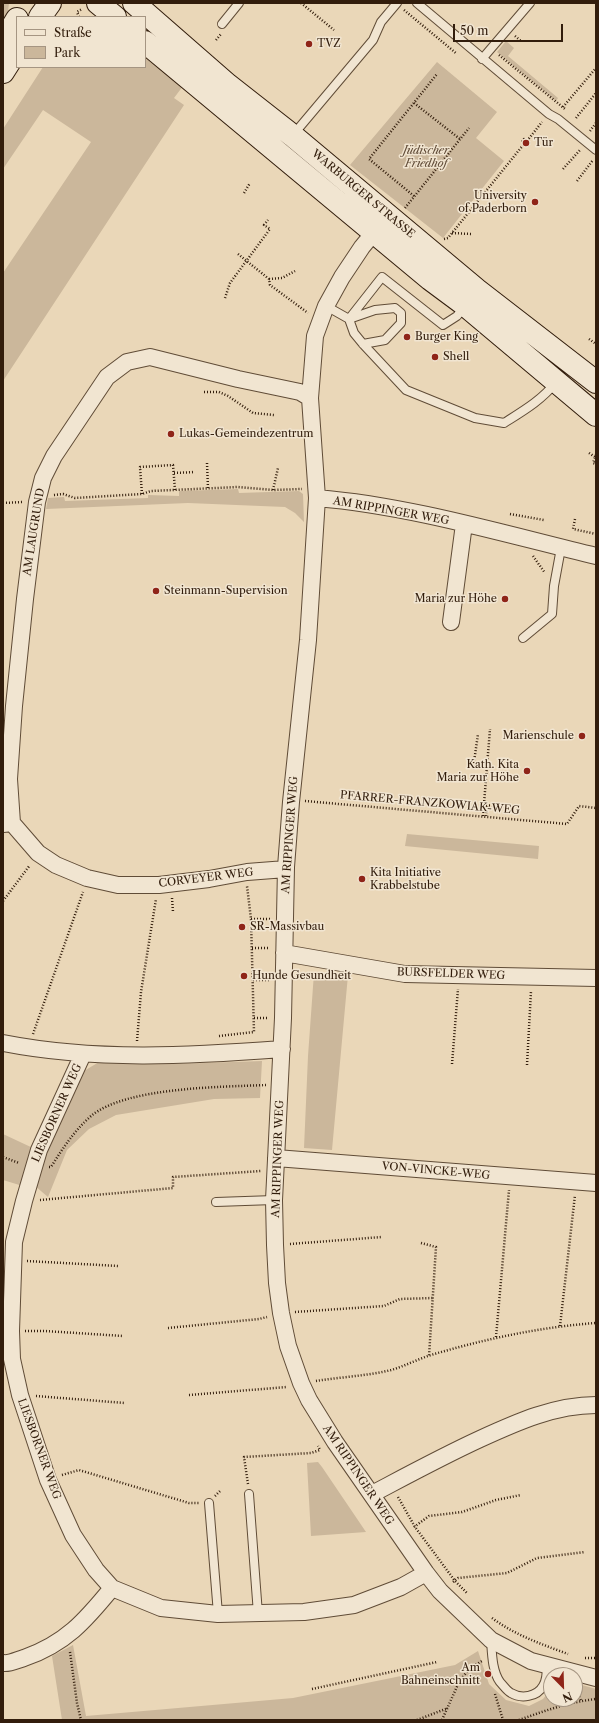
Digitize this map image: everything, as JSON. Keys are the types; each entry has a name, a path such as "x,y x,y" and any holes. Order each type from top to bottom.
{"main road":[{"path":"18,16 19,3"},
{"path":"19,16 28,3"},
{"path":"41,16 50,3"},
{"path":"98,3 114,16"},
{"name":"WARBURGER STRASSE","path":"142,7 228,85 395,213 471,298 557,382 591,400"},
{"path":"3,42 16,21"},
{"name":"WARBURGER STRASSE","path":"146,43 430,279 471,298 591,400"},
{"path":"3,72 16,52"}],"street":[{"name":"AM RIPPINGER WEG","path":"395,213 362,247 346,271 326,306 315,336 310,398 316,493 308,640 291,802 286,869 281,1085 274,1200 277,1283 281,1313 288,1346 308,1400 399,1535 440,1591 491,1640 531,1661 596,1678"},
{"name":"AM LAUGRUND","path":"7,824 14,706 37,502 43,478 54,456 107,377 127,362 150,357 238,379 300,392 310,398"},
{"name":"AM RIPPINGER WEG","path":"316,493 464,524 596,556"},
{"name":"AM RIPPINGER WEG","path":"451,622 464,524"},
{"name":"CORVEYER WEG","path":"7,824 38,853 56,865 87,878 118,885 159,884 208,879 246,872 286,869"},
{"name":"BURSFELDER WEG","path":"284,953 405,974 596,978"},
{"path":"3,1043 30,1048 83,1054 219,1054 282,1049"},
{"name":"LIESBORNER WEG","path":"83,1054 39,1150 8,1259 12,1359 20,1395 48,1480 73,1535 96,1570 112,1588 161,1608 218,1614 304,1612 354,1604 401,1587 426,1573"},
{"name":"VON-VINCKE-WEG","path":"276,1164 596,1183"},
{"path":"372,1494 435,1460 522,1420 553,1411 585,1405 596,1405"},
{"path":"3,1663 43,1651 64,1639 87,1617 112,1588"}],"lane":[{"path":"222,24 239,3"},
{"path":"293,136 373,40 381,22 397,3"},
{"path":"417,3 482,59 596,150"},
{"path":"482,59 530,3"},
{"path":"350,319 382,278 443,325 457,316 471,298"},
{"path":"326,306 350,319 354,333 406,390 475,418 504,423 541,398 557,382"},
{"path":"350,319 384,308 395,308 401,313 401,323 385,340 363,344"},
{"path":"523,638 552,614 554,586 561,548"},
{"path":"216,1202 274,1200"},
{"path":"249,1494 258,1614"},
{"path":"209,1503 218,1614"},
{"path":"491,1640 492,1657 499,1680 511,1693 528,1697 538,1693 546,1678 547,1665"}],"path":[{"path":"301,3 334,30"},
{"path":"516,37 521,41"},
{"path":"491,49 567,111"},
{"path":"563,107 596,68"},
{"path":"592,73 596,76"},
{"path":"414,196 369,159 438,74"},
{"path":"576,118 596,93"},
{"path":"414,102 460,139"},
{"path":"572,114 581,122"},
{"path":"440,240 448,238 524,144 527,146 529,143 527,141 542,122"},
{"path":"586,135 596,123"},
{"path":"586,126 590,130"},
{"path":"395,213 414,196 469,128"},
{"path":"563,169 580,149"},
{"path":"577,181 593,160"},
{"path":"244,192 250,183"},
{"path":"225,298 230,283 270,229 264,224 268,220"},
{"path":"452,233 471,234"},
{"path":"238,254 246,262 269,279 282,278 295,271"},
{"path":"269,279 270,285 310,315"},
{"path":"589,339 596,344"},
{"path":"204,392 219,392 228,396 253,413 274,415"},
{"path":"589,453 596,456 593,463 596,464"},
{"path":"207,463 208,488"},
{"path":"142,494 140,467 173,465 174,490"},
{"path":"273,490 278,468"},
{"path":"174,473 195,472"},
{"path":"37,502 49,495 63,494 75,498 142,494 151,491 238,487 316,493"},
{"path":"510,514 544,520"},
{"path":"575,519 573,529 596,534"},
{"path":"520,538 554,586"},
{"path":"484,816 490,728"},
{"path":"473,769 478,734"},
{"name":"PFARRER-FRANZKOWIAK-WEG","path":"291,802 302,800 567,824 579,806 596,808"},
{"path":"485,806 512,807"},
{"path":"3,901 38,853"},
{"path":"219,1036 254,1032 251,919 246,872"},
{"path":"30,1048 35,1026 87,878"},
{"path":"136,1055 142,992 159,884"},
{"path":"251,919 261,919"},
{"path":"252,948 262,948"},
{"path":"452,1064 459,975"},
{"path":"527,1065 532,976"},
{"path":"253,980 262,980"},
{"path":"254,1018 270,1018"},
{"path":"33,1168 51,1167 68,1140 92,1116 114,1104 142,1095 208,1088 281,1085"},
{"path":"24,1201 173,1188 173,1177 276,1164"},
{"path":"496,1338 510,1177"},
{"path":"560,1326 576,1182"},
{"path":"275,1245 382,1237"},
{"path":"421,1243 436,1247 429,1356"},
{"path":"8,1259 118,1266"},
{"path":"168,1328 258,1319 281,1313 384,1306 400,1299 433,1298"},
{"path":"189,1395 286,1388 301,1383 390,1370 412,1364 429,1356 496,1338 560,1326 596,1323"},
{"path":"10,1332 45,1331 123,1336"},
{"path":"20,1395 125,1403"},
{"path":"249,1494 244,1457 311,1453 320,1450 316,1444"},
{"path":"48,1480 79,1470 189,1503"},
{"path":"391,1484 415,1527 454,1581 471,1598"},
{"path":"399,1535 415,1527 430,1516 462,1512 496,1500 521,1495"},
{"path":"440,1591 458,1578 507,1574 537,1558 585,1552"},
{"path":"487,1614 516,1633 537,1643 574,1655"},
{"path":"64,1639 70,1647 77,1703 81,1720"},
{"path":"442,1720 459,1682 469,1669 492,1657"},
{"path":"581,1658 596,1658"},
{"path":"312,1689 438,1662"},
{"path":"583,1701 596,1699"},
{"path":"498,1703 503,1720"},
{"path":"416,1720 448,1707"},
{"path":"519,1720 558,1707"}],"green space":[{"path":"3,3 9,3 7,21 3,27"},
{"path":"506,41 514,48 508,56 558,98 556,101 497,52"},
{"path":"146,59 183,86 174,98 184,105 3,381 3,273 91,142 43,110 3,169 3,129 42,68 146,68"},
{"name":"Jüdischer Friedhof","path":"437,62 497,112 476,138 504,161 443,238 350,165"},
{"path":"238,489 239,493 299,491 303,494 304,522 295,513 285,507 188,503 46,509 48,498 64,497 65,501 148,498 148,495 179,496 179,491"},
{"path":"407,834 539,846 538,859 405,846"},
{"path":"314,973 348,975 332,1150 304,1148 308,1056"},
{"path":"262,1061 260,1098 214,1099 116,1115 89,1129 67,1150 48,1197 35,1186 46,1153 84,1071 99,1062 176,1064"},
{"path":"3,1134 35,1149 26,1187 3,1180"},
{"path":"318,1462 366,1532 311,1536 307,1463"},
{"path":"73,1645 86,1716 293,1698 455,1665 478,1651 489,1684 506,1700 529,1706 543,1699 543,1707 583,1707 583,1685 596,1689 596,1720 62,1720 52,1656"}],"place":[{"name":"TVZ","path":"309,44"},
{"name":"Tür","path":"526,143"},
{"name":"University of Paderborn","path":"535,202"},
{"name":"Burger King","path":"407,337"},
{"name":"Shell","path":"435,357"},
{"name":"Lukas-Gemeindezentrum","path":"171,434"},
{"name":"Steinmann-Supervision","path":"156,591"},
{"name":"Maria zur Höhe","path":"505,599"},
{"name":"Marienschule","path":"582,736"},
{"name":"Kath. Kita Maria zur Höhe","path":"527,771"},
{"name":"Kita Initiative Krabbelstube","path":"362,879"},
{"name":"SR-Massivbau","path":"242,927"},
{"name":"Hunde Gesundheit","path":"244,976"},
{"name":"Am Bahneinschnitt","path":"488,1674"}]}
